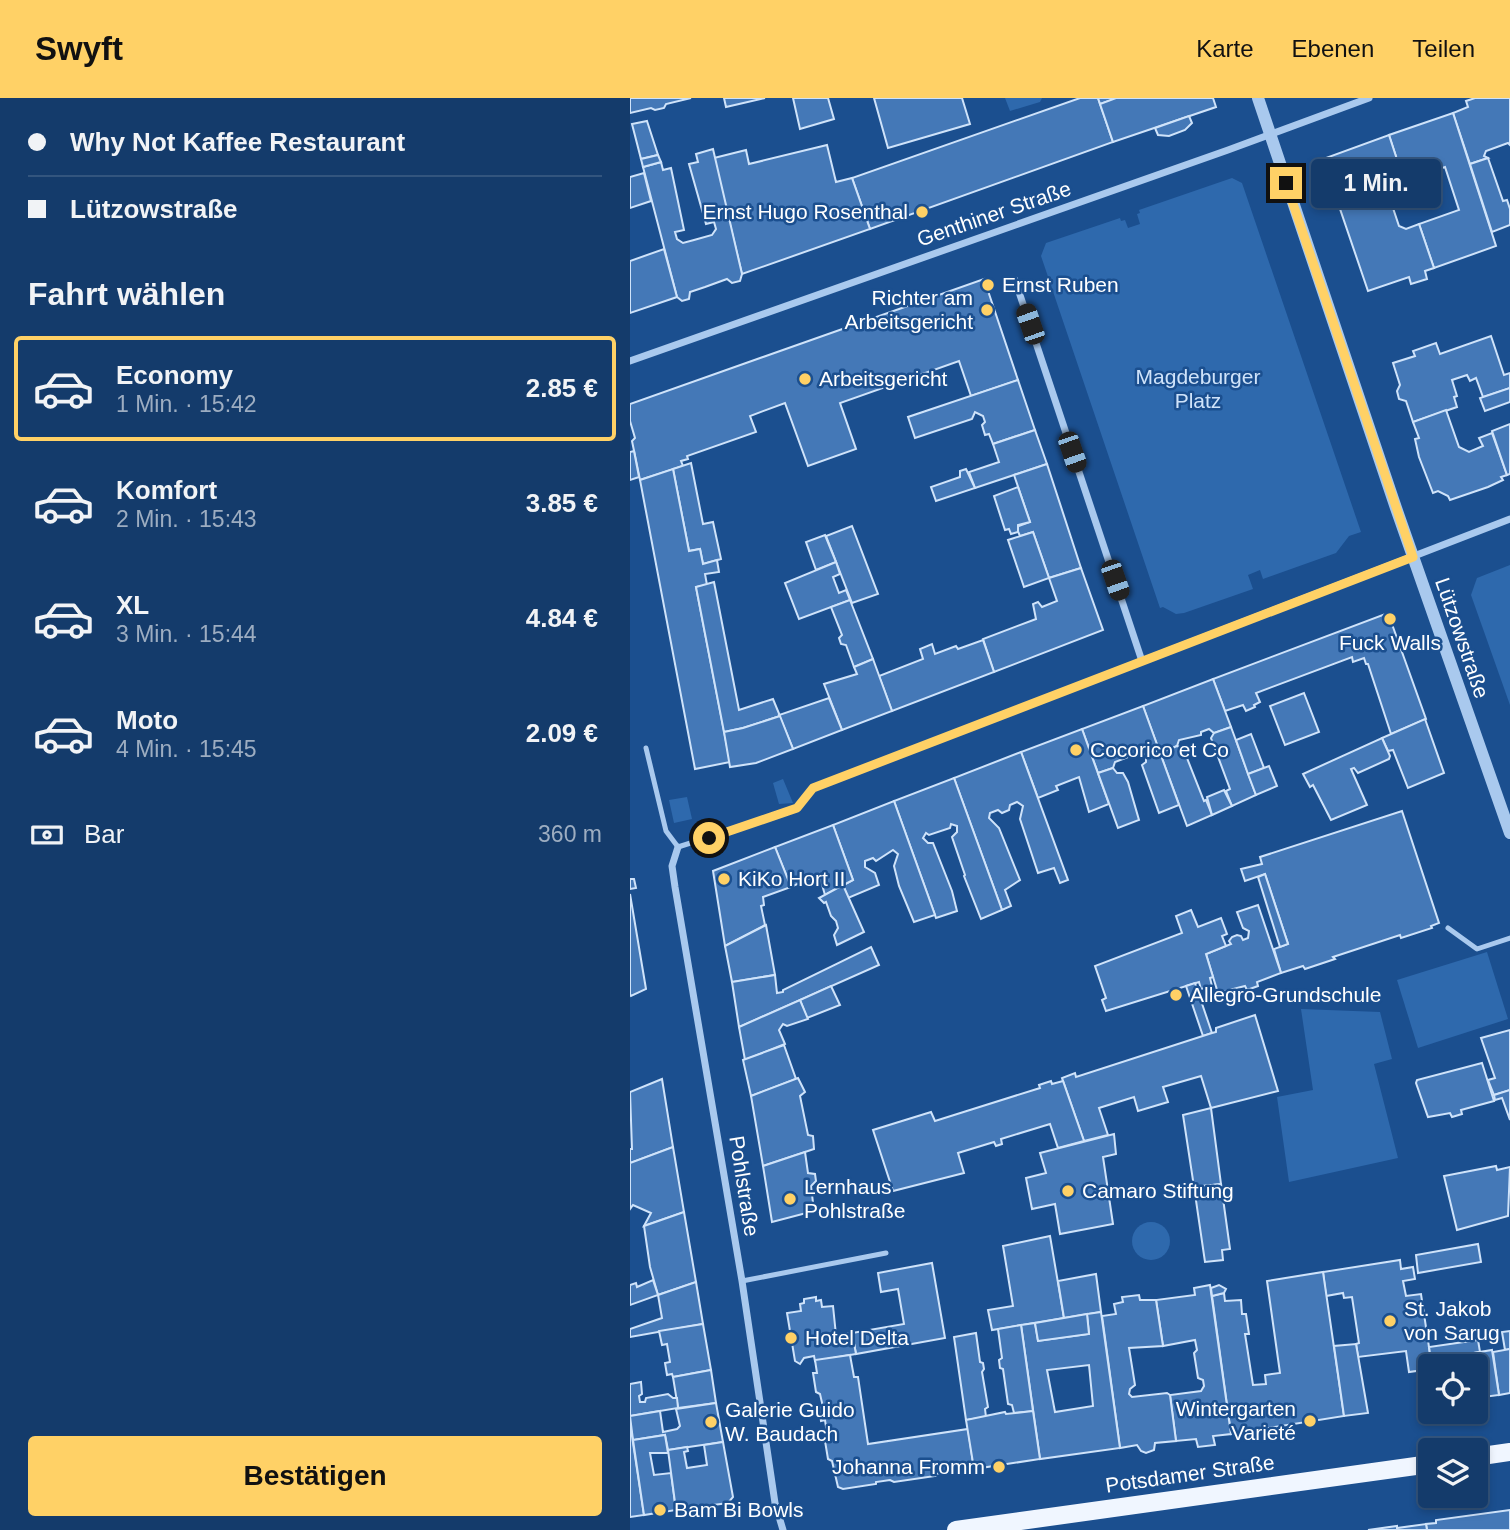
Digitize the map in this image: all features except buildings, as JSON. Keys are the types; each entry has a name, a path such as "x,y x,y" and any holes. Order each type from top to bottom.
{"main road":[{"path":"1488,1455 1510,1452"},
{"name":"Potsdamer Straße","path":"956,1530 1418,1466"}],"street":[{"name":"Lützowstraße","path":"1258,98 1413,557 1510,833"},
{"name":"Genthiner Straße","path":"630,361 1369,98"},
{"path":"1015,280 1142,661"},
{"path":"813,788 1510,519"},
{"name":"Pohlstraße","path":"678,847 672,866 675,887 775,1503 783,1530"}],"lane":[{"path":"646,748 666,831 678,847 797,808 813,788"},
{"path":"1448,928 1477,949 1510,938"},
{"path":"741,1281 886,1253"}],"green space":[{"path":"1005,98 1042,98 1040,102 1010,111"},
{"name":"Magdeburger Platz","path":"1232,178 1242,183 1361,532 1349,536 1336,553 1263,579 1260,570 1248,575 1253,589 1176,614 1160,608 1041,256 1046,243 1120,218 1121,221 1125,220 1128,228 1140,224 1137,214 1140,213 1139,210"},
{"path":"1510,565 1510,705 1471,595 1477,578"},
{"path":"783,779 793,803 779,804 773,783"},
{"path":"687,797 692,819 674,823 669,800"},
{"path":"1487,952 1508,1019 1418,1048 1397,980"},
{"path":"1301,1009 1380,1012 1392,1059 1374,1064 1398,1158 1289,1182 1277,1097 1313,1090"},
{"path":"1151,1222 1164,1228 1170,1241 1164,1254 1151,1260 1138,1254 1132,1241 1138,1228"}],"place":[{"name":"Ernst Hugo Rosenthal","path":"922,212"},
{"name":"Ernst Ruben","path":"988,285"},
{"name":"Richter am Arbeitsgericht","path":"987,310"},
{"name":"Arbeitsgericht","path":"805,379"},
{"name":"Fuck Walls","path":"1390,619"},
{"name":"Cocorico et Co","path":"1076,750"},
{"name":"KiKo Hort II","path":"724,879"},
{"name":"Allegro-Grundschule","path":"1176,995"},
{"name":"Camaro Stiftung","path":"1068,1191"},
{"name":"Lernhaus Pohlstraße","path":"790,1199"},
{"name":"St. Jakob von Sarug","path":"1390,1321"},
{"name":"Hotel Delta","path":"791,1338"},
{"name":"Wintergarten Varieté","path":"1310,1421"},
{"name":"Galerie Guido W. Baudach","path":"711,1422"},
{"name":"Johanna Fromm","path":"999,1467"},
{"name":"Bam Bi Bowls","path":"660,1510"}],"route":[{"path":"709,838 797,808 813,788 1413,557 1286,183"}]}
